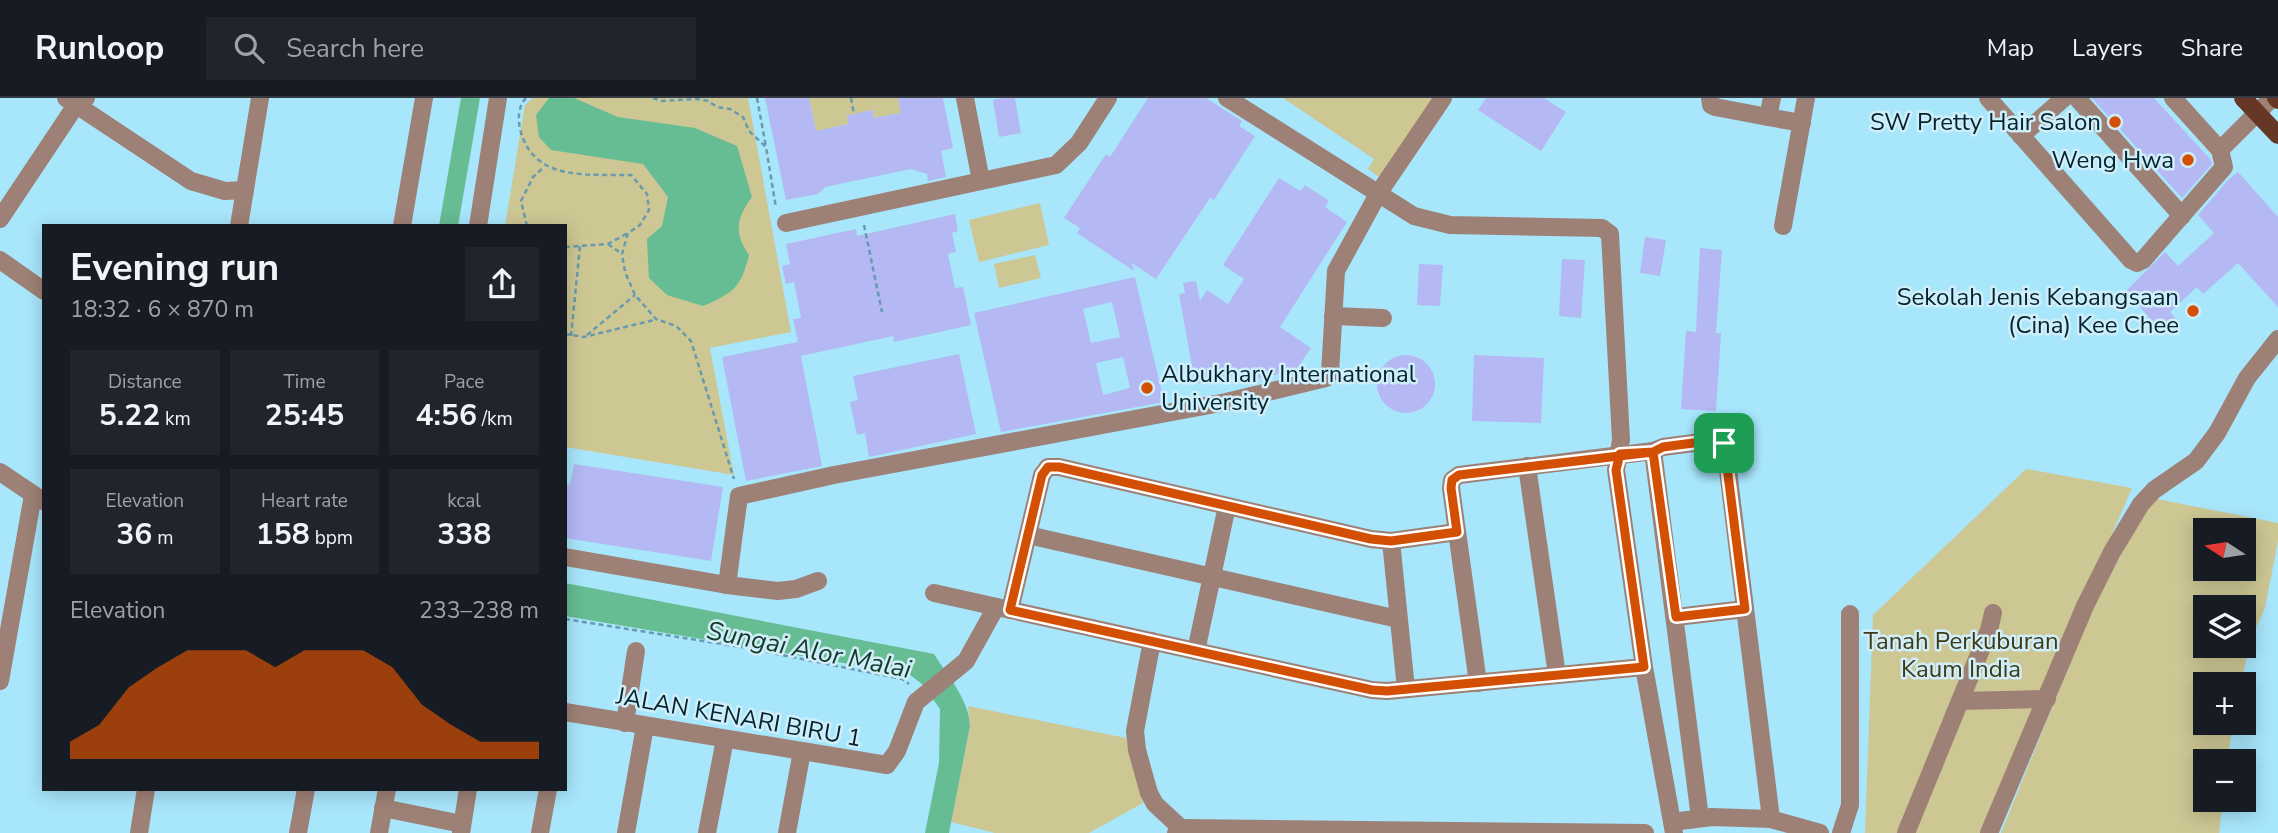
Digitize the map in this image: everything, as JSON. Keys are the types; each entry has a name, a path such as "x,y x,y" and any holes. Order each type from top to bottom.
{"main road":[{"path":"2243,98 2278,135"}],"street":[{"path":"239,224 260,98"},
{"path":"402,224 424,98"},
{"path":"478,224 498,98"},
{"path":"965,98 981,181"},
{"path":"786,223 1056,165 1079,143 1108,98"},
{"path":"1227,98 1414,216 1450,225 1606,230 1611,239 1621,440 1616,470 1644,667 1673,828 1700,818 1771,819 1820,833"},
{"path":"727,585 739,496 847,472 1226,402 1326,378 1330,373 1336,271 1378,194 1443,98"},
{"path":"1710,98 1711,105 1715,107 1802,123"},
{"path":"1768,117 1772,98"},
{"path":"1783,226 1806,98"},
{"path":"1988,98 2131,260 2137,263 2143,260 2224,166 2220,150 2173,98"},
{"path":"2021,136 2064,98"},
{"path":"2077,98 2182,215"},
{"path":"2220,150 2275,99"},
{"path":"0,219 76,100 191,181 225,191 245,191"},
{"path":"0,260 42,290"},
{"path":"1333,316 1383,318"},
{"path":"1989,833 2085,606 2112,552 2141,503 2154,490 2196,461 2217,433 2247,378 2278,339"},
{"path":"1478,683 1452,480 1459,475 1653,452 1663,447 1716,440 1724,443 1771,819"},
{"path":"1653,452 1700,818"},
{"path":"1527,466 1557,675"},
{"path":"919,699 966,661 1003,608 1028,535 1042,475 1048,467 1059,467 1371,539 1391,541 1457,532"},
{"path":"0,472 39,498 0,681"},
{"path":"1196,651 1227,506"},
{"path":"1028,535 1398,620"},
{"path":"1391,541 1406,689"},
{"path":"567,557 727,585 787,591 818,581"},
{"path":"934,593 1372,690 1644,667"},
{"path":"1676,617 1745,609"},
{"path":"1906,833 1989,630 1993,613"},
{"path":"1841,833 1850,805 1850,614"},
{"path":"1152,641 1135,731 1137,750 1149,793 1178,831 1645,833"},
{"path":"625,723 636,651"},
{"name":"JALAN KENARI BIRU 1","path":"567,712 884,765 890,762 897,751 919,699"},
{"path":"1960,701 2047,699"},
{"path":"626,833 645,726"},
{"path":"707,833 725,739"},
{"path":"787,833 802,751"},
{"path":"139,833 146,791"},
{"path":"298,833 306,791"},
{"path":"379,833 387,791"},
{"path":"383,808 462,828 468,791"},
{"path":"540,833 548,791"}],"path":[{"path":"526,98 521,103 519,122 524,144 545,167 595,175 631,175 647,194 649,210 640,225 628,233 608,244 567,247"},
{"path":"653,98 661,101 698,99 730,109 743,117 749,131 766,147"},
{"path":"757,98 777,219 786,223"},
{"path":"851,98 854,114"},
{"path":"527,224 521,201 533,177 545,167"},
{"path":"860,208 883,312"},
{"path":"628,233 622,254 625,272 635,295 656,320"},
{"path":"608,244 622,254"},
{"path":"570,336 580,246"},
{"path":"584,337 635,295"},
{"path":"567,335 584,337 656,320 677,326 691,341 739,496"},
{"path":"567,619 747,648 902,679 916,692 919,699"}],"green space":[{"path":"533,98 748,98 791,332 710,348 734,475 567,447 567,224 505,224 525,105"},
{"path":"809,98 898,98 901,113 874,118 872,110 847,116 849,124 816,131"},
{"path":"1283,98 1435,98 1389,168 1379,177 1368,169 1374,159"},
{"path":"1040,203 1049,245 979,262 969,220"},
{"path":"1035,255 1041,278 999,288 994,264"},
{"name":"Tanah Perkuburan Kaum India","path":"2026,469 2132,488 1982,833 1865,833 1873,615"},
{"path":"2157,499 2253,518 2193,518 2193,581 2256,581 2256,519 2278,523 2278,541 2265,608 2256,627 2256,595 2193,595 2193,658 2247,658 2244,672 2193,672 2193,735 2231,735 2229,749 2193,749 2193,812 2222,812 2219,833 2001,833 2094,604 2148,506"},
{"path":"968,706 1126,738 1143,803 1089,833 995,833 951,822 970,726"}],"water":[{"path":"461,98 480,98 458,224 439,224"},
{"path":"549,98 574,98 618,117 695,128 737,146 752,197 740,218 739,232 749,255 743,275 735,288 703,306 667,295 649,278 647,239 662,226 668,197 643,164 551,150 539,137 536,115"},
{"name":"Sungai Alor Malai","path":"567,583 934,654 962,697 970,726 949,833 925,833 939,763 940,709 923,685 909,674 567,616"}],"building":[{"path":"765,98 809,98 816,131 849,124 847,116 872,110 874,118 901,113 898,98 943,98 953,148 941,151 946,177 928,181 927,174 911,169 825,187 818,194 786,200"},
{"path":"1015,98 1021,133 999,137 993,100"},
{"path":"1148,98 1206,98 1242,121 1239,126 1255,136 1214,200 1210,198 1156,279 1132,263 1134,271 1077,233 1080,228 1064,218 1106,154 1110,157"},
{"path":"1486,98 1544,98 1566,112 1541,151 1478,110"},
{"path":"2092,98 2154,98 2212,164 2182,198"},
{"path":"2238,172 2278,217 2278,307 2238,263 2203,294 2197,287 2170,312 2177,320 2163,333 2126,291 2165,252 2178,266 2214,233 2198,215"},
{"path":"1279,178 1300,191 1305,185 1329,201 1325,207 1347,222 1280,327 1311,348 1295,371 1241,381 1240,375 1195,384 1179,294 1185,293 1183,283 1196,281 1200,301 1207,290 1228,304 1244,279 1223,265"},
{"path":"955,214 958,231 952,233 956,252 948,254 955,288 963,287 971,325 894,342 893,336 801,356 822,466 746,481 722,357 798,342 793,319 801,318 794,282 786,284 782,266 790,264 786,244 856,229 857,236"},
{"path":"1645,237 1666,240 1660,276 1640,273"},
{"path":"1700,248 1722,250 1716,333 1721,333 1716,411 1681,409 1686,331 1696,332"},
{"path":"1562,259 1585,260 1581,318 1559,316"},
{"path":"1419,264 1443,265 1440,306 1417,305"},
{"path":"1135,277 1164,402 1001,432 974,313","holes":["1112,302 1120,337 1091,343 1083,309","1123,357 1130,388 1103,395 1096,363"]},
{"path":"959,354 976,434 869,457 865,433 857,435 850,402 858,400 853,376"},
{"path":"1406,355 1422,360 1430,368 1435,384 1430,400 1422,408 1406,413 1390,408 1382,400 1377,384 1382,368 1390,360"},
{"path":"1474,355 1544,358 1541,423 1472,421"},
{"path":"574,464 723,487 711,561 567,538 567,484 570,485"}],"place":[{"name":"SW Pretty Hair Salon","path":"2115,122"},
{"name":"Weng Hwa","path":"2188,160"},
{"name":"Sekolah Jenis Kebangsaan (Cina) Kee Chee","path":"2193,311"},
{"name":"Albukhary International University","path":"1147,388"}],"route":[{"path":"1724,443 1716,440 1663,447 1653,452 1620,454 1459,475 1452,480 1451,488 1457,532 1391,541 1371,539 1059,467 1048,467 1042,475 1010,610 1372,690 1387,691 1644,667 1616,470 1620,454 1653,452 1676,617 1745,609 1724,443"}]}
